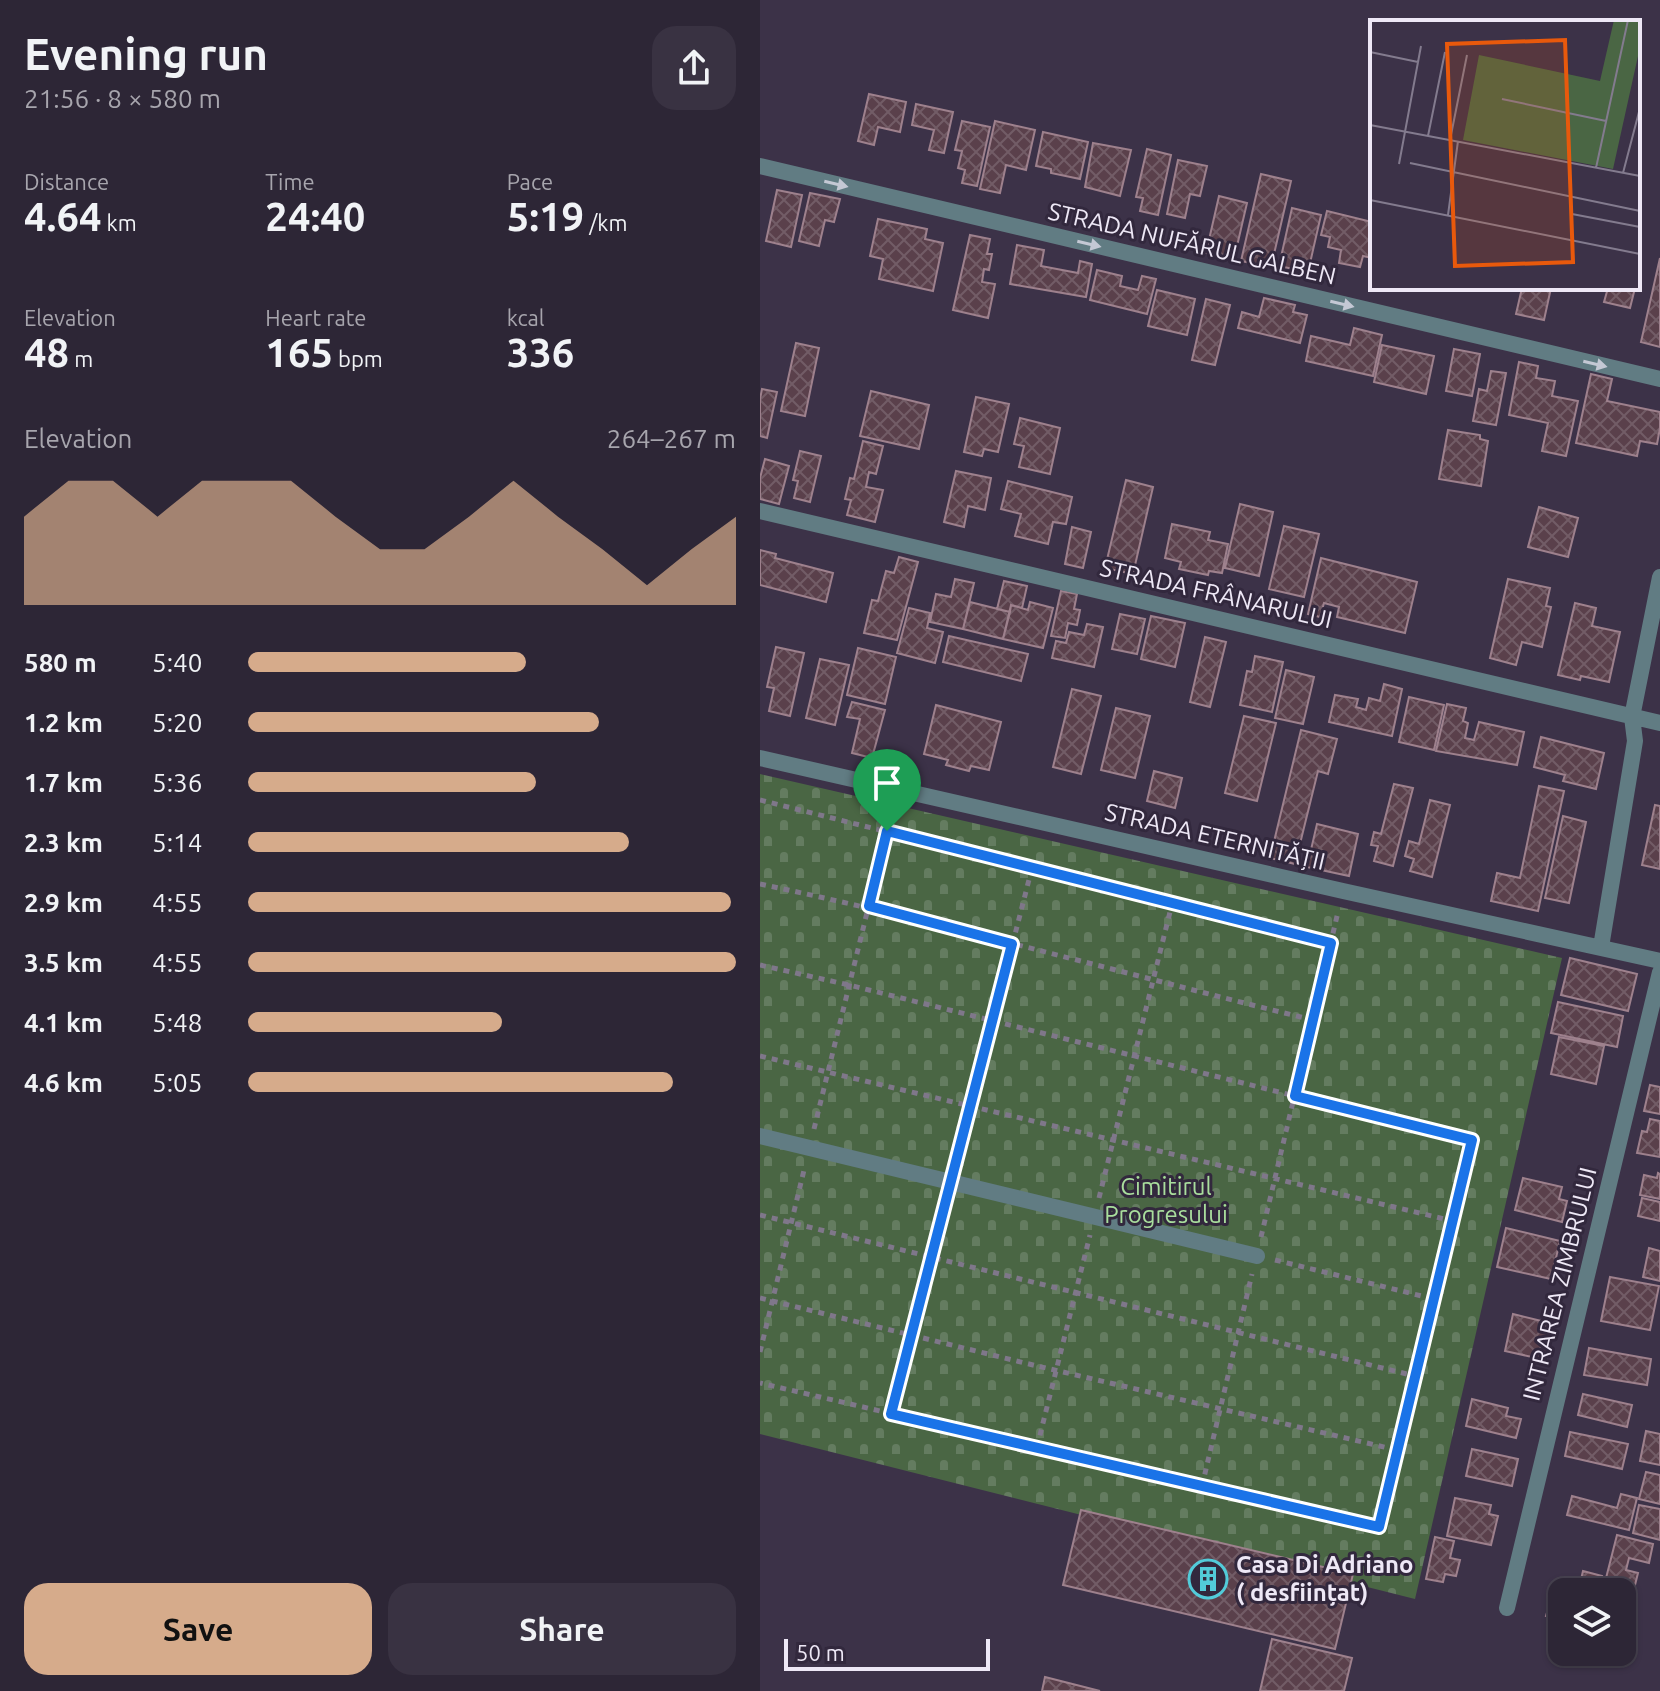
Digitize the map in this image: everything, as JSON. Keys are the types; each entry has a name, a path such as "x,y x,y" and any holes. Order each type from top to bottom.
{"street":[{"name":"STRADA NUFĂRUL GALBEN","path":"760,166 1660,379"},
{"name":"STRADA FRÂNARULUI","path":"760,511 1660,723"},
{"path":"1601,947 1635,741 1632,717 1660,577"},
{"name":"STRADA ETERNITĂȚII","path":"760,758 1660,961"},
{"name":"INTRAREA ZIMBRULUI","path":"1507,1608 1660,972"},
{"path":"760,1136 1257,1256"}],"path":[{"path":"760,800 1331,943"},
{"path":"760,1352 887,831"},
{"path":"891,1414 1032,868"},
{"path":"760,884 869,906 1313,1020"},
{"path":"1202,1486 1343,891"},
{"path":"1037,1447 1172,904"},
{"path":"760,965 1472,1140 1379,1527 760,1383"},
{"path":"760,1056 1453,1221"},
{"path":"760,1215 1415,1376"},
{"path":"1257,1256 1434,1299"},
{"path":"760,1298 1397,1450"}],"green space":[{"name":"Cimitirul Progresului","path":"760,774 1562,958 1415,1599 760,1434"}],"building":[{"path":"869,94 906,102 900,132 878,127 874,145 858,141"},
{"path":"916,104 953,112 944,153 929,150 934,130 912,125"},
{"path":"962,121 990,127 977,186 962,183 965,170 958,168 962,151 955,150"},
{"path":"995,121 1035,130 1026,170 1006,165 1000,193 980,189"},
{"path":"1043,132 1088,142 1080,179 1051,173 1051,169 1036,166"},
{"path":"1093,143 1131,150 1120,196 1085,187"},
{"path":"1147,149 1171,155 1158,215 1140,211 1143,198 1136,197"},
{"path":"1178,160 1207,166 1200,196 1190,194 1185,218 1167,214"},
{"path":"1261,174 1291,181 1271,267 1241,261"},
{"path":"777,190 802,195 791,247 766,241"},
{"path":"810,193 840,199 834,222 825,220 819,246 799,241"},
{"path":"1219,196 1247,203 1234,259 1206,253"},
{"path":"1292,208 1321,215 1308,272 1279,266"},
{"path":"1327,211 1370,222 1370,258 1363,256 1360,267 1339,263 1341,250 1328,247 1330,237 1321,235"},
{"path":"878,219 927,229 925,239 943,243 933,291 879,279 883,259 870,256"},
{"path":"970,235 990,239 987,254 992,254 989,270 984,269 982,282 995,284 988,318 953,310"},
{"path":"1017,245 1044,250 1041,266 1078,273 1080,261 1092,264 1086,297 1010,284"},
{"path":"1660,258 1660,347 1641,342"},
{"path":"1097,270 1122,276 1120,286 1138,290 1142,276 1156,279 1147,314 1090,300"},
{"path":"1157,290 1195,299 1187,335 1148,326"},
{"path":"1522,290 1551,290 1544,320 1516,314"},
{"path":"1607,290 1634,290 1630,308 1604,302"},
{"path":"1264,298 1295,305 1293,312 1307,315 1300,343 1238,328 1242,312 1259,317"},
{"path":"1206,299 1230,305 1215,365 1192,360"},
{"path":"1354,328 1382,335 1373,376 1306,361 1311,336 1350,345"},
{"path":"796,343 819,348 805,416 781,411"},
{"path":"1382,345 1434,356 1426,394 1374,382"},
{"path":"1454,349 1480,354 1472,396 1446,391"},
{"path":"1519,362 1538,366 1536,378 1555,381 1552,396 1578,401 1566,456 1542,451 1548,423 1509,415"},
{"path":"1491,371 1506,373 1496,425 1473,421 1479,389 1487,391"},
{"path":"1591,374 1612,379 1607,401 1660,412 1657,444 1640,441 1637,456 1576,443"},
{"path":"762,389 777,392 767,438 760,436"},
{"path":"871,391 929,405 919,449 860,436"},
{"path":"976,397 1009,404 998,452 984,449 982,456 964,452"},
{"path":"1020,418 1060,428 1050,474 1019,467 1024,446 1014,444"},
{"path":"1448,430 1480,435 1480,439 1488,441 1481,486 1439,479"},
{"path":"863,441 883,446 876,474 869,472 866,487 883,490 875,522 847,515 851,500 845,499 850,478 854,479"},
{"path":"800,451 821,456 810,502 794,498 798,481 793,480"},
{"path":"765,459 789,466 779,504 760,499 760,478"},
{"path":"956,471 991,478 985,510 968,506 964,527 944,522"},
{"path":"1126,480 1153,487 1133,574 1105,568"},
{"path":"1008,481 1072,497 1066,524 1053,522 1048,544 1015,536 1021,514 1001,509"},
{"path":"1240,504 1273,512 1259,576 1225,568"},
{"path":"1539,507 1578,518 1568,557 1528,547"},
{"path":"1172,524 1210,532 1208,540 1228,544 1222,573 1209,571 1208,575 1179,569 1181,562 1165,558"},
{"path":"1284,526 1319,534 1304,597 1269,589"},
{"path":"1072,527 1091,532 1083,568 1065,564"},
{"path":"760,550 776,554 775,558 833,573 826,602 760,585"},
{"path":"899,557 918,562 897,640 864,633 872,600 878,601 886,571 894,573"},
{"path":"1321,558 1417,582 1405,633 1337,617 1339,607 1324,603 1320,617 1308,614"},
{"path":"955,579 974,583 963,629 930,622 936,594 951,597"},
{"path":"1508,579 1550,588 1546,606 1551,607 1542,647 1522,642 1516,665 1490,658"},
{"path":"1004,581 1027,586 1022,608 1011,605 1010,612 997,609"},
{"path":"1061,591 1077,594 1074,609 1080,610 1077,625 1068,623 1065,638 1051,636"},
{"path":"970,602 1010,612 1003,639 963,629"},
{"path":"1030,602 1053,608 1043,648 1003,639 1011,605 1028,610"},
{"path":"1575,603 1596,608 1592,626 1620,632 1609,682 1558,675"},
{"path":"909,608 930,613 927,628 943,632 935,663 897,653"},
{"path":"1120,614 1145,619 1137,654 1112,649"},
{"path":"1151,616 1185,623 1175,667 1141,659"},
{"path":"1087,624 1103,627 1094,667 1052,658 1056,641 1066,643 1069,632 1084,635"},
{"path":"949,636 1028,654 1021,681 943,662"},
{"path":"1205,637 1226,642 1210,707 1190,702"},
{"path":"776,647 804,653 790,716 769,711 774,688 767,687"},
{"path":"858,648 896,657 885,704 847,695"},
{"path":"1255,656 1283,662 1272,712 1240,705 1247,671 1252,672"},
{"path":"820,659 849,665 835,725 806,718"},
{"path":"1286,670 1314,677 1303,724 1275,718"},
{"path":"1384,684 1402,689 1392,736 1329,722 1335,695 1358,699 1356,707 1366,710 1369,698 1380,701"},
{"path":"1072,689 1101,696 1081,774 1053,767"},
{"path":"1409,697 1444,705 1434,750 1399,742"},
{"path":"852,702 885,710 872,758 852,753 860,719 847,717"},
{"path":"1447,704 1466,708 1463,721 1468,723 1465,738 1474,740 1479,722 1524,732 1517,765 1436,751"},
{"path":"936,705 1001,722 989,770 971,766 969,771 946,765 948,760 924,754"},
{"path":"1116,708 1150,716 1135,778 1101,770"},
{"path":"1244,716 1276,723 1257,801 1225,793"},
{"path":"1301,730 1337,739 1328,774 1318,771 1295,864 1270,858"},
{"path":"1541,737 1604,753 1596,789 1563,781 1565,775 1534,767"},
{"path":"1154,771 1182,778 1175,808 1147,801"},
{"path":"1394,784 1413,788 1393,866 1374,861 1378,846 1371,845 1374,832 1381,834"},
{"path":"1539,786 1564,791 1538,911 1491,901 1497,873 1520,878"},
{"path":"1430,800 1450,805 1432,877 1410,871 1414,859 1405,856 1409,841 1419,844"},
{"path":"1655,805 1660,806 1660,869 1642,865"},
{"path":"1563,816 1586,822 1569,903 1545,898"},
{"path":"1317,824 1358,834 1349,876 1307,867"},
{"path":"1570,958 1637,974 1628,1011 1561,995"},
{"path":"1558,1002 1623,1016 1617,1047 1551,1033"},
{"path":"1559,1037 1604,1046 1596,1084 1551,1074"},
{"path":"1650,1085 1660,1087 1660,1114 1644,1111"},
{"path":"1650,1119 1660,1121 1660,1157 1637,1153 1642,1131 1647,1132"},
{"path":"1658,1173 1660,1199 1640,1195 1644,1175 1657,1178"},
{"path":"1523,1178 1562,1187 1559,1199 1567,1201 1562,1222 1515,1210"},
{"path":"1642,1198 1660,1202 1660,1221 1638,1216"},
{"path":"1506,1228 1560,1241 1551,1279 1497,1267"},
{"path":"1649,1248 1660,1251 1660,1281 1643,1277"},
{"path":"1610,1277 1659,1286 1650,1330 1601,1321"},
{"path":"1513,1314 1554,1324 1546,1360 1505,1351"},
{"path":"1589,1348 1651,1359 1647,1385 1584,1375"},
{"path":"1583,1394 1632,1405 1627,1427 1578,1415"},
{"path":"1472,1399 1508,1408 1506,1416 1521,1419 1516,1438 1466,1426"},
{"path":"1646,1431 1660,1434 1660,1465 1640,1461"},
{"path":"1570,1432 1628,1444 1622,1469 1565,1456"},
{"path":"1472,1449 1518,1459 1512,1486 1466,1476"},
{"path":"1646,1472 1660,1475 1660,1504 1639,1499"},
{"path":"1621,1494 1637,1498 1629,1530 1567,1515 1572,1496 1617,1508"},
{"path":"1455,1498 1491,1505 1489,1514 1498,1516 1491,1545 1447,1536"},
{"path":"1639,1505 1660,1509 1660,1540 1633,1533"},
{"name":"Casa Di Adriano ( desființat)","path":"1081,1510 1353,1574 1335,1649 1063,1585"},
{"path":"1617,1535 1653,1544 1649,1563 1629,1558 1626,1570 1638,1573 1636,1581 1636,1578 1606,1578"},
{"path":"1435,1537 1454,1541 1450,1558 1460,1560 1456,1576 1445,1574 1443,1582 1426,1579"},
{"path":"1583,1571 1602,1576 1602,1578 1581,1578"},
{"path":"1272,1639 1352,1658 1344,1691 1260,1691"},
{"path":"1045,1677 1100,1691 1042,1691"}],"place":[{"name":"Casa Di Adriano ( desființat)","path":"1208,1579"}],"route":[{"path":"887,831 1331,943 1295,1096 1472,1140 1379,1527 891,1414 1012,944 869,906 887,831"}]}
